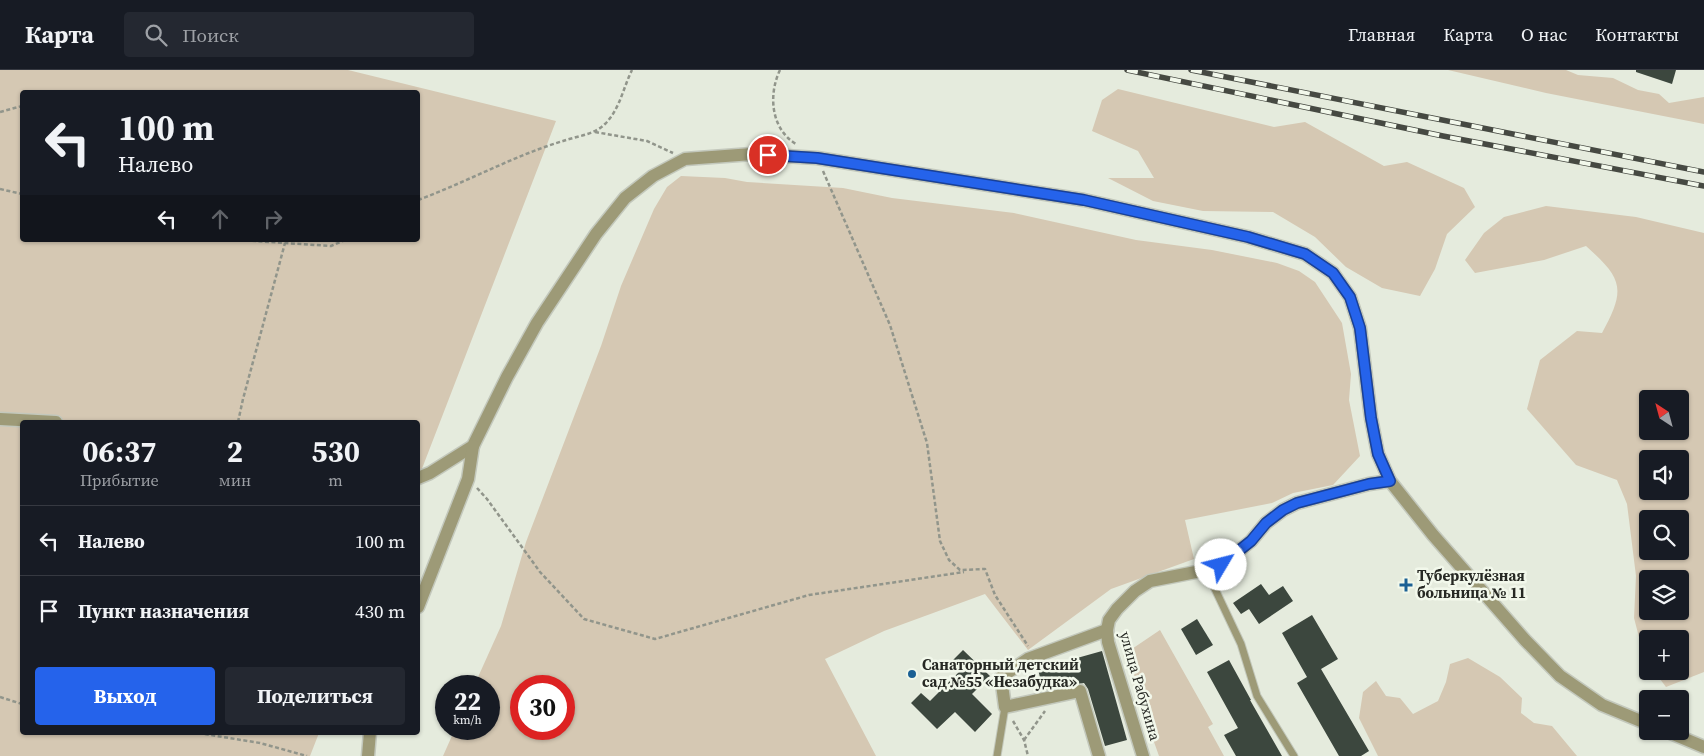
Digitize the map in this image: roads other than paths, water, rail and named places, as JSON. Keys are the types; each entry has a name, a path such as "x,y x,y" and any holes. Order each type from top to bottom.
{"street":[{"path":"420,602 468,479 473,446 507,377 537,323 596,234 625,198 653,176 684,159 752,154 817,158 1084,200 1248,237 1305,254 1333,273 1350,297 1360,328 1371,418 1378,454 1390,481 1433,535 1525,640 1560,676 1602,705 1639,720"},
{"path":"0,419 20,420"},
{"path":"420,477 437,469 473,446"},
{"name":"улица Рабухина","path":"1141,756 1108,642 1107,630 1109,620 1117,609 1135,591 1150,581 1206,570 1221,565 1238,553 1266,523 1283,510 1297,503 1369,484 1390,481"},
{"path":"1099,756 1080,691 1005,708 1000,678 1033,657 1107,630"},
{"path":"368,756 370,735"},
{"path":"1687,740 1704,747"}],"lane":[{"path":"1206,570 1241,644 1257,696 1294,756"},
{"path":"997,756 1005,708"}],"railway":[{"path":"1127,70 1443,136 1704,186"},
{"path":"1191,70 1704,172"}],"place":[{"name":"Туберкулёзная больница № 11","path":"1406,585"},
{"name":"Санаторный детский сад №55 «Незабудка»","path":"912,674"}]}
